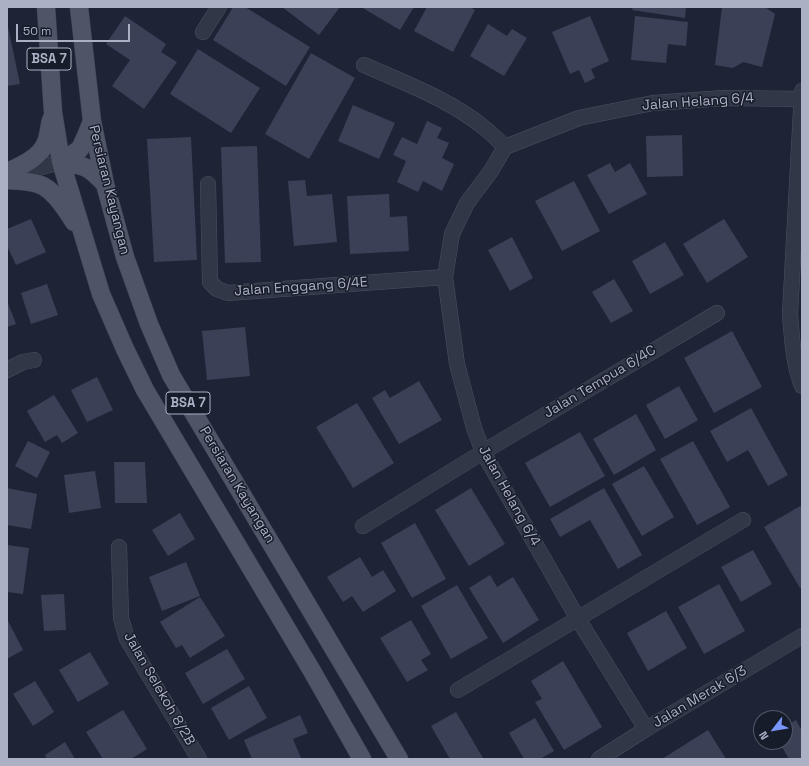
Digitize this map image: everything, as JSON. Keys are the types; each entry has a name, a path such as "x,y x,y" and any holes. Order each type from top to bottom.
{"main road":[{"name":"BSA 7","path":"46,7 53,112 62,162 101,294 145,390 312,671 362,759"},
{"name":"Persiaran Kayangan","path":"79,7 92,121 105,184 125,257 149,324 171,374 399,759"},
{"path":"7,172 37,156 46,143 53,112"},
{"path":"62,162 80,149 92,121"},
{"path":"62,162 83,166 93,171 105,184"},
{"path":"7,180 40,184 60,202 84,235"}],"street":[{"path":"203,32 220,7"},
{"path":"364,65 423,92 461,112 487,130 505,147"},
{"path":"802,95 790,314 792,345 799,380 802,386"},
{"name":"Jalan Helang 6/4","path":"646,729 578,619 483,452 474,428 457,364 445,277 452,234 467,203 491,171 505,147 579,118 653,103 802,95"},
{"path":"7,176 62,162"},
{"name":"Jalan Enggang 6/4E","path":"208,184 210,282 217,289 228,293 445,277"},
{"name":"Jalan Tempua 6/4C","path":"363,526 483,452 717,313"},
{"path":"7,370 23,362 34,360"},
{"path":"458,690 743,520"},
{"name":"Jalan Selekoh 8/2B","path":"119,547 121,618 127,639 199,759"},
{"name":"Jalan Merak 6/3","path":"599,759 646,729 801,640"}],"building":[{"path":"233,7 245,7 310,47 286,86 213,40"},
{"path":"282,7 340,7 319,35"},
{"path":"361,7 414,7 400,30"},
{"path":"427,7 470,7 475,10 453,52 414,31"},
{"path":"633,7 686,7 685,18 632,10"},
{"path":"722,7 765,7 775,14 762,67 743,62 733,68 715,65"},
{"path":"125,16 166,44 161,52 177,62 144,109 112,86 130,60 106,44"},
{"path":"590,16 609,61 591,69 595,78 585,83 579,70 570,74 552,32"},
{"path":"635,16 688,22 686,46 668,44 666,63 631,60"},
{"path":"7,22 20,84 7,86"},
{"path":"488,24 507,36 512,29 527,38 504,76 470,56"},
{"path":"198,49 260,88 231,133 170,94"},
{"path":"311,53 355,78 309,159 265,134"},
{"path":"353,105 395,123 379,159 338,141"},
{"path":"427,121 442,128 437,138 449,143 442,158 454,164 442,191 423,181 418,192 397,182 406,161 393,155 402,137 417,144"},
{"path":"682,135 683,176 647,177 646,136"},
{"path":"191,137 197,260 154,262 147,139"},
{"path":"257,146 261,262 225,263 221,147"},
{"path":"610,163 615,172 630,163 647,194 609,214 587,175"},
{"path":"305,180 307,196 332,194 337,242 294,246 288,181"},
{"path":"574,181 600,231 562,251 535,201"},
{"path":"389,194 390,217 407,216 409,251 350,254 347,196"},
{"path":"31,219 46,252 16,265 7,246 7,229"},
{"path":"724,219 748,257 707,283 683,244"},
{"path":"512,237 533,278 510,291 488,250"},
{"path":"665,242 684,275 650,294 632,261"},
{"path":"614,279 633,311 611,323 592,292"},
{"path":"47,284 58,315 31,324 21,293"},
{"path":"7,301 16,324 7,327"},
{"path":"245,327 250,376 207,380 202,331"},
{"path":"732,331 762,387 714,413 684,358"},
{"path":"97,377 113,410 87,422 71,390"},
{"path":"419,381 442,420 399,444 372,398 385,390 390,398"},
{"path":"679,386 698,420 665,439 646,405"},
{"path":"54,395 78,433 62,443 57,435 45,442 27,411"},
{"path":"357,403 394,463 353,488 316,427"},
{"path":"751,408 788,475 768,486 748,450 727,462 710,431"},
{"path":"636,414 656,450 614,475 593,439"},
{"path":"580,432 605,476 550,507 525,463"},
{"path":"28,441 50,452 37,478 15,466"},
{"path":"693,441 730,507 697,525 660,459"},
{"path":"114,462 145,462 147,503 115,503"},
{"path":"644,466 674,517 642,536 612,484"},
{"path":"95,471 101,508 69,513 64,475"},
{"path":"7,488 37,494 31,529 7,525"},
{"path":"471,488 505,544 469,566 435,510"},
{"path":"604,488 642,555 618,569 590,520 560,537 550,519"},
{"path":"802,505 802,587 800,588 764,527"},
{"path":"180,513 195,539 168,556 152,530"},
{"path":"415,523 446,579 412,598 381,543"},
{"path":"7,545 29,548 23,594 7,592"},
{"path":"753,550 772,584 741,602 721,567"},
{"path":"360,557 372,577 383,570 396,591 363,612 352,596 343,602 327,577"},
{"path":"186,562 200,596 162,611 149,577"},
{"path":"490,575 497,587 513,577 539,620 503,643 469,588"},
{"path":"719,584 745,631 704,654 678,607"},
{"path":"457,585 488,638 451,659 421,606"},
{"path":"64,594 66,630 44,631 41,595"},
{"path":"200,597 225,636 190,658 182,645 176,648 160,622"},
{"path":"666,611 687,648 648,671 627,633"},
{"path":"7,619 23,650 7,659"},
{"path":"411,620 431,654 421,660 428,670 407,682 380,638"},
{"path":"227,649 245,679 203,704 185,673"},
{"path":"90,652 109,684 78,702 59,670"},
{"path":"563,661 602,727 564,750 535,702 542,699 531,681"},
{"path":"35,681 54,712 33,726 13,694"},
{"path":"249,686 267,718 229,740 211,708"},
{"path":"123,710 147,749 131,759 103,759 86,732"},
{"path":"456,712 483,758 450,759 431,726"},
{"path":"300,715 308,733 293,739 301,758 252,759 244,740"},
{"path":"535,718 554,751 540,759 524,759 509,733"},
{"path":"796,720 802,731 802,759 789,759 784,750 793,750 793,722"},
{"path":"708,730 726,759 662,759"},
{"path":"65,742 75,759 47,759 45,755"}]}
